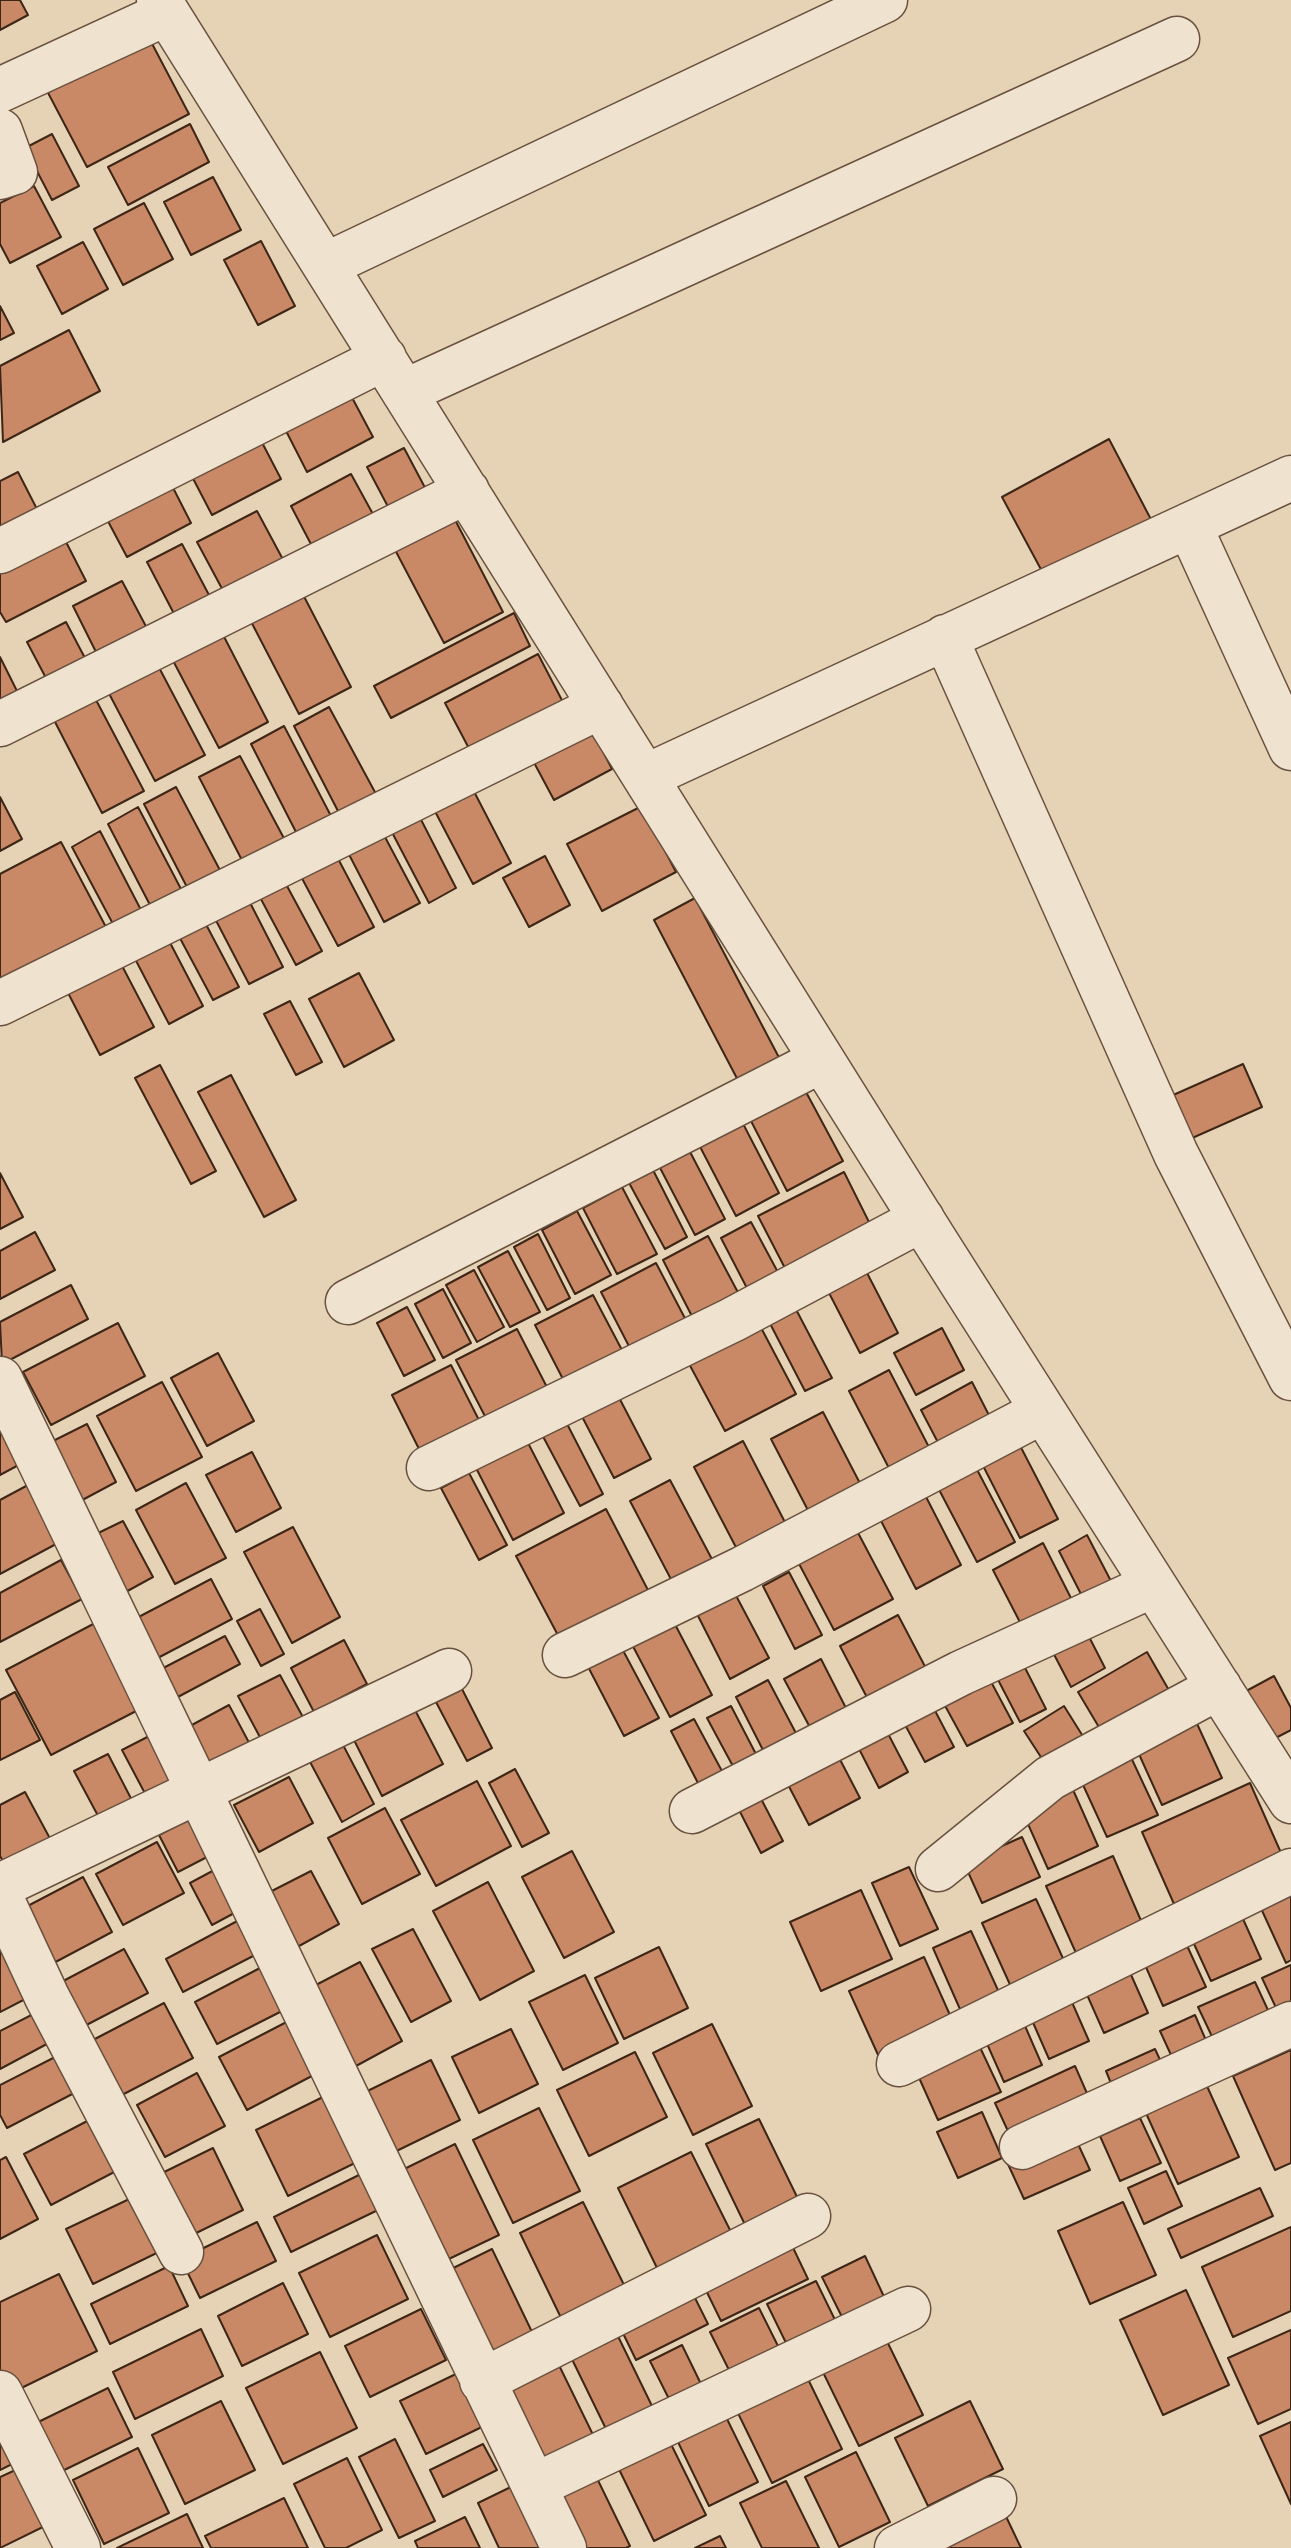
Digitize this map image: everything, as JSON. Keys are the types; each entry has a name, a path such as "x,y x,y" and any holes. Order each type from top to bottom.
{"street":[{"path":"326,265 885,0"},
{"path":"0,90 165,4 822,1060 1291,1801"},
{"path":"0,551 394,375 1177,39"},
{"path":"0,131 15,172 0,177"},
{"path":"645,777 1291,478"},
{"path":"0,724 467,491"},
{"path":"1189,525 1291,748"},
{"path":"945,637 1176,1154 1291,1378"},
{"path":"0,1003 601,706"},
{"path":"348,1302 822,1060"},
{"path":"429,1468 732,1320 922,1219"},
{"path":"0,1379 197,1791 325,2046 349,2108 564,2548"},
{"path":"565,1655 742,1569 1043,1411"},
{"path":"692,1811 961,1673 1153,1585"},
{"path":"0,1886 449,1671"},
{"path":"938,1869 1050,1778 1219,1687"},
{"path":"899,2064 1291,1871"},
{"path":"0,1896 47,1997 181,2252"},
{"path":"1022,2147 1291,2024"},
{"path":"482,2381 808,2216"},
{"path":"534,2486 908,2309"},
{"path":"0,2393 78,2548"},
{"path":"897,2548 994,2499"}],"building":[{"path":"0,0 20,0 28,15 0,30"},
{"path":"148,36 189,114 87,167 46,89"},
{"path":"190,124 209,162 128,205 108,167"},
{"path":"52,134 79,186 52,200 25,148"},
{"path":"213,177 241,230 191,255 164,202"},
{"path":"34,186 61,237 10,263 0,244 0,203"},
{"path":"144,203 173,259 123,285 94,229"},
{"path":"261,241 295,306 258,325 224,260"},
{"path":"83,242 108,289 62,314 37,266"},
{"path":"0,306 14,333 0,340"},
{"path":"69,330 100,391 3,442 0,366"},
{"path":"348,390 373,437 307,472 283,425"},
{"path":"255,429 281,479 212,515 186,465"},
{"path":"1109,439 1157,531 1051,588 1002,497"},
{"path":"404,448 431,499 394,518 367,467"},
{"path":"18,472 41,517 0,539 0,481"},
{"path":"351,474 374,516 313,548 291,506"},
{"path":"167,476 191,523 127,557 102,510"},
{"path":"257,511 287,567 227,598 197,542"},
{"path":"452,514 503,612 444,643 393,546"},
{"path":"63,536 86,581 6,622 0,612 0,569"},
{"path":"182,544 218,612 183,631 147,562"},
{"path":"122,581 150,634 100,660 73,606"},
{"path":"297,583 351,687 299,714 245,610"},
{"path":"514,613 530,646 391,718 374,686"},
{"path":"66,622 86,660 47,680 27,642"},
{"path":"219,627 268,722 219,748 169,653"},
{"path":"538,654 566,708 473,756 445,703"},
{"path":"0,657 20,697 0,707"},
{"path":"154,658 205,755 155,781 104,684"},
{"path":"95,698 144,791 102,813 54,720"},
{"path":"329,707 376,794 339,813 294,726"},
{"path":"284,726 331,816 297,834 251,744"},
{"path":"590,726 612,769 554,800 531,757"},
{"path":"240,756 287,844 245,866 199,777"},
{"path":"467,778 511,863 473,884 428,798"},
{"path":"176,787 222,874 189,891 144,804"},
{"path":"0,797 22,839 0,851"},
{"path":"413,804 456,888 429,903 385,819"},
{"path":"642,806 676,872 602,911 567,844"},
{"path":"138,807 181,889 150,905 108,824"},
{"path":"377,822 420,903 384,922 342,841"},
{"path":"100,831 141,910 113,924 72,847"},
{"path":"61,842 107,929 0,984 0,874"},
{"path":"334,851 374,927 338,946 297,869"},
{"path":"545,856 570,905 529,927 503,878"},
{"path":"280,873 322,951 296,965 254,886"},
{"path":"243,889 283,967 249,984 209,907"},
{"path":"695,898 784,1067 742,1088 654,920"},
{"path":"200,913 239,987 213,1000 174,927"},
{"path":"166,935 203,1006 169,1024 132,953"},
{"path":"119,960 154,1027 100,1055 65,987"},
{"path":"359,973 394,1040 344,1067 309,999"},
{"path":"290,1001 322,1062 296,1075 264,1014"},
{"path":"1243,1064 1262,1107 1181,1143 1162,1100"},
{"path":"160,1065 216,1171 191,1184 135,1078"},
{"path":"231,1075 296,1200 264,1217 198,1092"},
{"path":"806,1092 843,1161 787,1191 751,1121"},
{"path":"739,1116 779,1193 736,1216 696,1139"},
{"path":"688,1148 725,1219 695,1235 658,1164"},
{"path":"652,1168 687,1237 665,1249 628,1181"},
{"path":"844,1172 873,1230 788,1274 758,1216"},
{"path":"0,1173 23,1217 0,1229"},
{"path":"622,1187 657,1254 617,1274 583,1208"},
{"path":"577,1211 611,1275 575,1294 542,1230"},
{"path":"751,1222 781,1278 750,1294 721,1238"},
{"path":"35,1232 55,1270 0,1299 0,1251"},
{"path":"538,1234 570,1298 547,1310 514,1247"},
{"path":"708,1236 742,1300 696,1324 663,1260"},
{"path":"508,1251 540,1312 510,1327 478,1267"},
{"path":"656,1263 689,1326 633,1354 601,1292"},
{"path":"474,1270 504,1327 477,1342 446,1285"},
{"path":"866,1271 898,1333 860,1353 828,1291"},
{"path":"71,1285 88,1319 2,1364 0,1322"},
{"path":"443,1289 471,1343 443,1358 415,1304"},
{"path":"593,1295 623,1352 565,1383 535,1325"},
{"path":"790,1298 832,1378 805,1391 764,1312"},
{"path":"407,1307 435,1360 404,1376 377,1323"},
{"path":"758,1322 796,1394 725,1431 687,1360"},
{"path":"118,1323 145,1376 51,1425 23,1372"},
{"path":"942,1328 964,1370 916,1395 894,1353"},
{"path":"517,1329 551,1395 490,1426 456,1360"},
{"path":"218,1353 254,1421 207,1446 171,1378"},
{"path":"451,1365 485,1432 426,1463 392,1395"},
{"path":"889,1370 932,1453 892,1474 849,1391"},
{"path":"162,1382 202,1457 136,1491 97,1416"},
{"path":"972,1382 995,1427 944,1454 921,1410"},
{"path":"613,1386 651,1459 614,1478 576,1405"},
{"path":"823,1412 865,1493 813,1520 771,1439"},
{"path":"563,1416 603,1494 580,1506 539,1429"},
{"path":"0,1418 26,1461 0,1475"},
{"path":"87,1424 116,1482 73,1505 43,1446"},
{"path":"1014,1434 1058,1519 1020,1538 977,1454"},
{"path":"526,1439 564,1513 513,1540 475,1466"},
{"path":"743,1441 789,1530 740,1555 694,1467"},
{"path":"252,1452 281,1508 236,1532 206,1475"},
{"path":"973,1462 1015,1542 977,1562 935,1482"},
{"path":"469,1473 507,1545 479,1560 441,1488"},
{"path":"670,1480 714,1563 674,1585 630,1501"},
{"path":"186,1483 226,1558 175,1584 136,1510"},
{"path":"28,1485 58,1543 0,1574 0,1500"},
{"path":"923,1491 961,1565 916,1589 878,1515"},
{"path":"606,1509 650,1594 561,1641 516,1556"},
{"path":"123,1521 153,1577 122,1594 92,1536"},
{"path":"293,1527 340,1617 292,1643 244,1552"},
{"path":"856,1529 893,1599 834,1630 797,1560"},
{"path":"1087,1535 1113,1585 1084,1600 1059,1551"},
{"path":"1043,1543 1074,1604 1024,1630 993,1570"},
{"path":"61,1560 82,1599 0,1642 0,1593"},
{"path":"789,1572 822,1635 795,1649 763,1586"},
{"path":"211,1579 232,1619 152,1661 131,1621"},
{"path":"732,1588 769,1658 730,1679 694,1608"},
{"path":"260,1609 284,1654 261,1666 237,1621"},
{"path":"668,1611 712,1695 670,1717 626,1633"},
{"path":"898,1615 930,1676 872,1707 840,1646"},
{"path":"97,1622 142,1708 51,1755 6,1670"},
{"path":"1082,1623 1105,1668 1071,1687 1047,1641"},
{"path":"225,1636 240,1664 159,1707 144,1678"},
{"path":"344,1640 367,1684 314,1712 291,1668"},
{"path":"618,1641 659,1718 624,1736 584,1659"},
{"path":"1147,1652 1174,1699 1106,1739 1078,1692"},
{"path":"821,1659 849,1714 813,1733 784,1679"},
{"path":"1021,1660 1046,1709 1020,1722 995,1674"},
{"path":"280,1675 304,1719 262,1741 238,1696"},
{"path":"1274,1676 1291,1708 1291,1730 1262,1745 1237,1696"},
{"path":"989,1678 1013,1723 967,1746 943,1702"},
{"path":"768,1680 798,1737 765,1754 736,1697"},
{"path":"462,1689 492,1748 467,1761 436,1702"},
{"path":"15,1692 40,1740 0,1760 0,1700"},
{"path":"229,1705 254,1752 201,1780 177,1733"},
{"path":"932,1705 954,1747 925,1762 903,1721"},
{"path":"731,1706 758,1758 735,1770 707,1718"},
{"path":"1064,1706 1089,1746 1050,1771 1024,1731"},
{"path":"414,1708 443,1764 382,1796 354,1740"},
{"path":"1193,1715 1222,1778 1162,1805 1133,1741"},
{"path":"694,1719 723,1773 699,1785 671,1731"},
{"path":"884,1726 908,1772 879,1788 855,1741"},
{"path":"157,1732 184,1783 149,1801 122,1750"},
{"path":"342,1743 374,1804 342,1822 309,1760"},
{"path":"834,1748 860,1798 809,1825 783,1775"},
{"path":"1128,1751 1158,1815 1107,1837 1078,1774"},
{"path":"108,1754 137,1810 104,1827 74,1771"},
{"path":"515,1769 549,1833 522,1847 489,1783"},
{"path":"289,1777 313,1823 259,1852 234,1805"},
{"path":"477,1781 511,1846 436,1886 401,1820"},
{"path":"1070,1783 1098,1846 1048,1869 1020,1806"},
{"path":"1250,1783 1282,1855 1174,1904 1142,1832"},
{"path":"757,1791 783,1841 761,1853 735,1802"},
{"path":"25,1792 54,1846 8,1870 0,1856 0,1805"},
{"path":"385,1808 420,1874 362,1904 328,1838"},
{"path":"189,1819 209,1856 178,1872 159,1835"},
{"path":"1022,1837 1040,1877 982,1903 964,1863"},
{"path":"157,1842 184,1893 123,1925 96,1874"},
{"path":"572,1851 614,1932 564,1958 522,1877"},
{"path":"1113,1856 1142,1923 1076,1953 1046,1886"},
{"path":"909,1867 938,1929 900,1946 872,1883"},
{"path":"218,1868 240,1910 212,1925 190,1883"},
{"path":"311,1871 339,1924 290,1951 262,1896"},
{"path":"83,1877 112,1932 48,1966 20,1910"},
{"path":"488,1882 534,1971 480,2000 433,1911"},
{"path":"861,1890 892,1959 821,1991 790,1922"},
{"path":"1291,1890 1291,1960 1286,1963 1259,1904"},
{"path":"1036,1899 1066,1965 1012,1989 982,1923"},
{"path":"1239,1910 1261,1959 1211,1981 1189,1933"},
{"path":"241,1919 259,1953 183,1992 166,1959"},
{"path":"413,1929 451,2001 411,2022 372,1949"},
{"path":"971,1931 1002,1999 963,2016 933,1948"},
{"path":"0,1937 33,1995 0,2012"},
{"path":"1184,1939 1206,1987 1163,2006 1142,1958"},
{"path":"659,1947 688,2008 624,2039 595,1978"},
{"path":"124,1949 148,1993 71,2033 48,1989"},
{"path":"924,1957 954,2024 879,2057 849,1991"},
{"path":"360,1962 402,2041 356,2066 314,1986"},
{"path":"1291,1965 1291,2007 1278,2012 1262,1978"},
{"path":"260,1968 282,2011 217,2044 195,2002"},
{"path":"1128,1968 1148,2013 1104,2033 1084,1988"},
{"path":"585,1975 618,2043 563,2070 529,2002"},
{"path":"1255,1982 1273,2021 1217,2047 1198,2007"},
{"path":"1071,2000 1089,2041 1049,2059 1031,2018"},
{"path":"164,2003 193,2058 120,2096 91,2041"},
{"path":"45,2008 60,2037 0,2069 0,2031"},
{"path":"302,2014 329,2067 247,2110 219,2057"},
{"path":"1195,2015 1211,2052 1177,2068 1160,2031"},
{"path":"1022,2019 1042,2065 1004,2082 984,2037"},
{"path":"712,2024 752,2106 693,2135 653,2053"},
{"path":"511,2029 538,2084 479,2113 452,2057"},
{"path":"978,2043 1001,2092 938,2120 916,2071"},
{"path":"1155,2049 1167,2075 1117,2098 1106,2071"},
{"path":"1291,2050 1291,2163 1275,2170 1233,2076"},
{"path":"635,2052 667,2117 589,2156 557,2090"},
{"path":"61,2054 80,2090 7,2128 0,2115 0,2085"},
{"path":"431,2060 460,2120 378,2160 349,2100"},
{"path":"1075,2066 1093,2107 1013,2142 995,2103"},
{"path":"197,2073 225,2126 165,2157 137,2105"},
{"path":"1202,2075 1239,2157 1178,2184 1141,2102"},
{"path":"329,2094 361,2160 288,2196 256,2130"},
{"path":"539,2108 580,2191 513,2223 473,2140"},
{"path":"982,2112 1002,2158 958,2178 937,2132"},
{"path":"93,2118 120,2169 51,2205 24,2154"},
{"path":"1140,2118 1161,2163 1120,2181 1100,2136"},
{"path":"759,2119 801,2205 748,2231 706,2144"},
{"path":"1073,2133 1090,2170 1024,2199 1007,2162"},
{"path":"455,2144 499,2235 430,2268 386,2178"},
{"path":"213,2148 243,2210 182,2240 152,2178"},
{"path":"691,2152 732,2234 658,2270 618,2188"},
{"path":"6,2157 38,2219 0,2239 0,2160"},
{"path":"1166,2171 1182,2206 1144,2224 1128,2188"},
{"path":"363,2173 380,2209 291,2252 274,2217"},
{"path":"1260,2188 1273,2216 1181,2258 1168,2229"},
{"path":"142,2193 169,2247 93,2284 66,2229"},
{"path":"583,2202 628,2293 564,2324 520,2233"},
{"path":"1123,2202 1156,2275 1090,2304 1058,2231"},
{"path":"257,2222 276,2261 200,2298 181,2259"},
{"path":"1291,2227 1291,2311 1233,2337 1202,2267"},
{"path":"786,2233 808,2279 721,2321 699,2276"},
{"path":"377,2235 408,2299 330,2337 299,2273"},
{"path":"492,2249 533,2334 480,2360 439,2275"},
{"path":"865,2256 886,2301 844,2321 822,2277"},
{"path":"169,2266 188,2306 110,2344 91,2304"},
{"path":"59,2274 97,2351 5,2396 0,2386 0,2302"},
{"path":"816,2281 838,2326 789,2349 767,2304"},
{"path":"283,2283 308,2334 242,2366 218,2316"},
{"path":"690,2288 708,2324 636,2360 618,2323"},
{"path":"1186,2290 1229,2385 1163,2415 1120,2320"},
{"path":"759,2308 781,2352 732,2376 710,2332"},
{"path":"421,2309 446,2360 370,2397 345,2346"},
{"path":"613,2326 653,2408 607,2431 567,2349"},
{"path":"201,2329 223,2376 135,2419 113,2372"},
{"path":"1291,2330 1291,2409 1258,2424 1228,2358"},
{"path":"882,2331 923,2415 859,2446 818,2362"},
{"path":"682,2345 701,2384 669,2399 650,2361"},
{"path":"320,2352 357,2428 283,2464 246,2388"},
{"path":"554,2355 598,2445 538,2474 494,2384"},
{"path":"460,2372 486,2425 426,2454 400,2401"},
{"path":"806,2375 842,2449 772,2483 736,2409"},
{"path":"108,2388 132,2437 52,2476 28,2427"},
{"path":"221,2401 255,2470 185,2504 152,2435"},
{"path":"970,2401 1003,2469 928,2506 895,2438"},
{"path":"0,2409 24,2458 0,2470"},
{"path":"726,2417 758,2482 709,2506 677,2440"},
{"path":"1291,2422 1291,2504 1260,2436"},
{"path":"666,2434 706,2515 654,2541 614,2459"},
{"path":"395,2439 435,2521 399,2538 359,2457"},
{"path":"483,2444 497,2470 443,2497 430,2470"},
{"path":"138,2448 169,2513 104,2544 73,2480"},
{"path":"856,2452 890,2522 839,2547 805,2477"},
{"path":"347,2458 382,2530 346,2548 325,2548 294,2484"},
{"path":"591,2466 630,2546 626,2548 566,2548 538,2491"},
{"path":"22,2467 49,2524 0,2548 0,2477"},
{"path":"786,2481 819,2548 762,2548 740,2503"},
{"path":"521,2482 543,2548 499,2548 478,2503"},
{"path":"284,2498 308,2548 211,2548 205,2536"},
{"path":"1002,2508 1021,2548 946,2548 941,2536"},
{"path":"187,2514 203,2548 117,2548"},
{"path":"465,2517 480,2548 418,2548 415,2541"},
{"path":"720,2536 726,2548 695,2548"}]}
